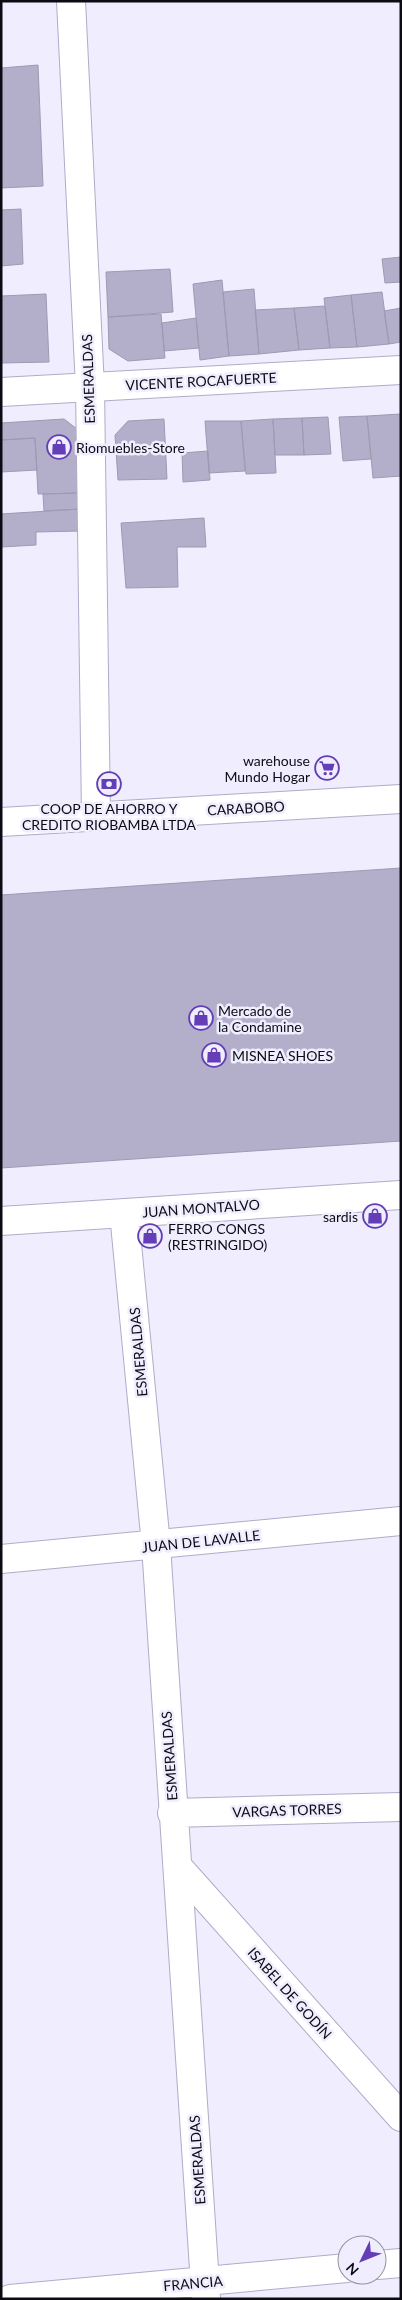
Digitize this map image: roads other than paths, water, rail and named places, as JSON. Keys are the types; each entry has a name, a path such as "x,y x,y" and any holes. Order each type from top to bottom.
{"street":[{"name":"ESMERALDAS","path":"71,1 90,387 96,816"},
{"name":"VICENTE ROCAFUERTE","path":"1,392 401,370"},
{"name":"CARABOBO","path":"1,822 401,799"},
{"name":"JUAN MONTALVO","path":"1,1221 401,1195"},
{"name":"ESMERALDAS","path":"124,1213 156,1545 172,1813 178,1868 205,2290"},
{"name":"JUAN DE LAVALLE","path":"1,1559 401,1521"},
{"name":"VARGAS TORRES","path":"172,1813 401,1807"},
{"name":"ISABEL DE GODÍN","path":"178,1868 401,2117"},
{"path":"387,2264 401,2263"},
{"name":"FRANCIA","path":"10,2299 205,2290 337,2270"}],"place":[{"name":"Riomuebles-Store","path":"59,447"},
{"name":"warehouse Mundo Hogar","path":"327,768"},
{"name":"COOP DE AHORRO Y CREDITO RIOBAMBA LTDA","path":"109,784"},
{"name":"Mercado de la Condamine","path":"201,1018"},
{"name":"MISNEA SHOES","path":"214,1055"},
{"name":"sardis","path":"375,1216"},
{"name":"FERRO CONGS (RESTRINGIDO)","path":"150,1236"}]}
